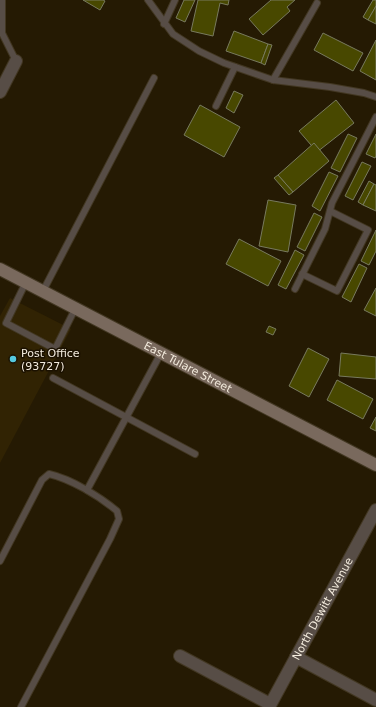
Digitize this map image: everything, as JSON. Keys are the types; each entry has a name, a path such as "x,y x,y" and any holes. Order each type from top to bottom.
{"main road":[{"name":"East Tulare Street","path":"0,269 376,465"}],"street":[{"path":"0,92 16,60"},
{"name":"North Dewitt Avenue","path":"270,706 376,510"},
{"path":"180,656 270,706"},
{"path":"296,657 376,700"}],"lane":[{"path":"2,0 2,33 16,60"},
{"path":"148,0 164,24 173,34 199,51 224,63 273,80 330,87 364,93 376,97"},
{"path":"164,24 175,0"},
{"path":"273,80 317,3"},
{"path":"216,106 235,67"},
{"path":"43,291 154,78"},
{"path":"294,290 325,229 332,203 376,117"},
{"path":"302,274 337,291 368,230 330,211"},
{"path":"26,282 6,323 55,349 75,309"},
{"path":"87,490 161,353"},
{"path":"53,378 195,454"},
{"path":"0,561 42,480 49,474 87,490 118,511 119,519 110,539 21,707"}],"shaded area":[{"path":"10,298 71,329 0,463 0,316"}],"building":[{"path":"83,0 103,0 105,1 100,10"},
{"path":"184,0 195,0 185,22 176,18"},
{"path":"198,0 229,0 228,5 220,3 213,36 191,31"},
{"path":"271,0 295,0 287,7 290,11 263,35 249,19"},
{"path":"373,0 376,0 376,6 368,20 363,17"},
{"path":"376,6 376,24 368,20"},
{"path":"234,31 268,44 261,63 226,51"},
{"path":"323,33 363,53 353,71 314,50"},
{"path":"376,40 376,80 360,71"},
{"path":"268,44 272,45 265,65 261,63"},
{"path":"234,91 243,95 234,113 226,108"},
{"path":"336,100 354,123 317,152 299,131"},
{"path":"200,105 240,127 224,157 184,135"},
{"path":"348,134 357,138 340,172 331,168"},
{"path":"376,134 376,156 375,158 366,154"},
{"path":"314,143 329,161 293,192 278,175"},
{"path":"362,162 371,166 353,200 345,196"},
{"path":"329,172 338,176 320,211 312,206"},
{"path":"278,175 293,192 289,195 274,178"},
{"path":"369,181 374,184 363,205 358,202"},
{"path":"374,184 376,185 376,211 363,205"},
{"path":"268,200 296,205 288,252 259,246"},
{"path":"314,213 322,217 305,251 297,247"},
{"path":"376,230 376,251 369,265 361,261"},
{"path":"239,239 281,261 268,286 226,264"},
{"path":"295,250 304,255 286,289 278,285"},
{"path":"359,264 367,268 351,302 342,297"},
{"path":"376,288 376,316 364,310"},
{"path":"269,326 276,329 273,335 266,332"},
{"path":"308,348 329,359 309,397 289,386"},
{"path":"341,353 376,357 376,379 339,376"},
{"path":"337,380 373,399 363,419 327,400"},
{"path":"376,417 376,431 370,428"}],"place":[{"name":"Post Office (93727)","path":"13,359"}]}
